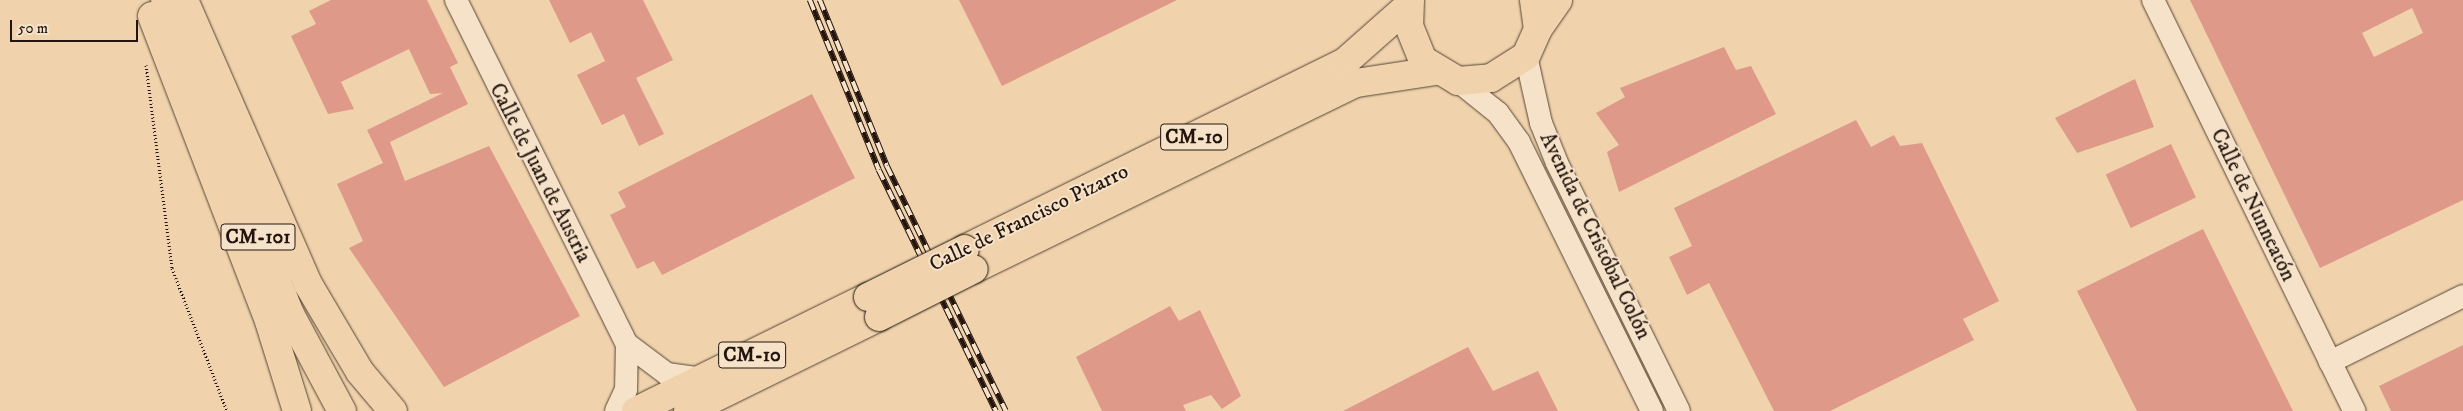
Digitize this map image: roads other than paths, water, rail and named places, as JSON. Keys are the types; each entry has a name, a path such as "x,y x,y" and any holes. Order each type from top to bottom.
{"main road":[{"path":"184,0 304,277 346,351 393,411"},
{"path":"1534,0 1538,29"},
{"path":"1526,56 1538,29 1558,0"},
{"name":"CM-10","path":"1409,3 1414,43 1446,76 1492,78 1526,56"},
{"name":"Calle de Francisco Pizarro","path":"636,411 701,400 873,307 969,259 1345,62 1409,3"},
{"path":"155,8 269,321 297,411"},
{"name":"CM-101","path":"155,8 288,309 342,411"},
{"name":"Calle de Francisco Pizarro","path":"969,259 1356,83 1446,76"}],"street":[{"name":"Calle de Juan de Austria","path":"456,0 627,344"},
{"name":"Calle de Nunneatón","path":"2152,0 2354,411"},
{"name":"Avenida de Cristóbal Colón","path":"1526,56 1541,123 1557,163 1679,411"},
{"name":"Avenida de Cristóbal Colón","path":"1446,76 1498,113 1519,142 1652,411"},
{"path":"2330,362 2463,296"},
{"path":"627,344 701,400"},
{"path":"616,411 626,390 627,344"}],"railway":[{"path":"810,0 879,170 996,411"},
{"path":"820,0 887,166 1006,411"}]}
